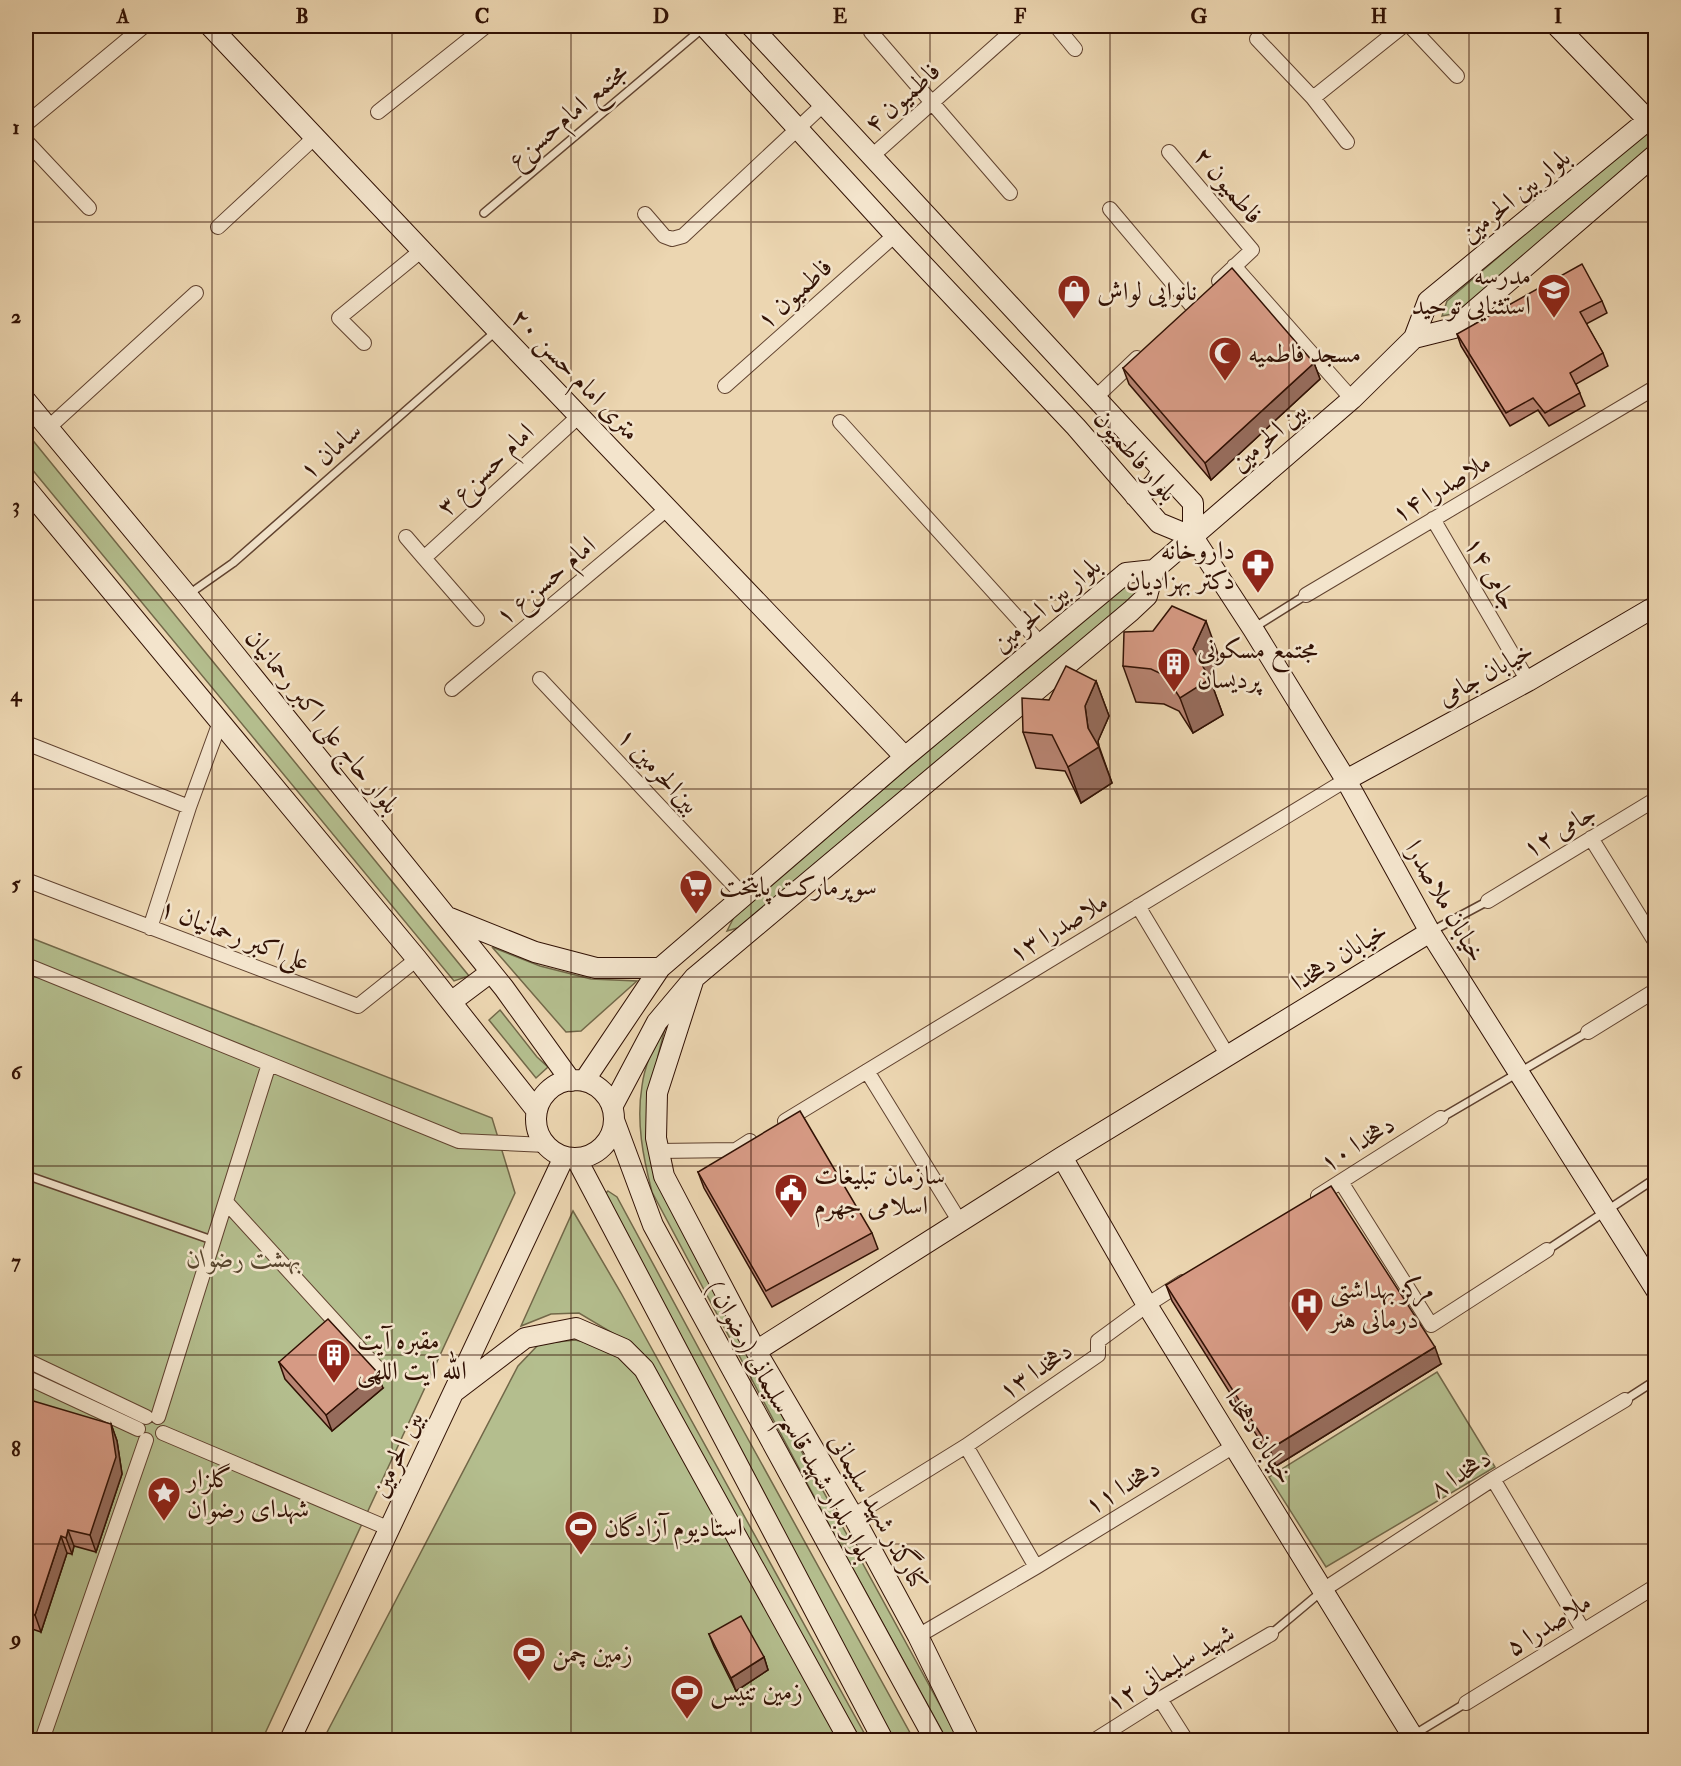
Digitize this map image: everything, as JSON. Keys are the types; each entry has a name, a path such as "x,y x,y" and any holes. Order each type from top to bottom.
{"main road":[{"name":"۲۰ متری امام حسن","path":"210,26 905,757"},
{"name":"بلوار فاطمیون","path":"704,26 895,235 1076,427 1159,524 1192,537 1192,503 751,26"},
{"path":"1557,26 1652,119"},
{"name":"بلوار بین الحرمین","path":"1414,338 1428,301 1652,119"},
{"path":"1414,338 1454,328 1656,154"},
{"name":"بین الحرمین","path":"1154,570 1352,399 1414,338"},
{"name":"بلوار حاج علی اکبر رحمانیان","path":"26,401 187,595 578,1081"},
{"path":"1136,496 1148,491 1157,482 1161,471"},
{"path":"26,488 417,958 537,1111"},
{"name":"خیابان ملاصدرا","path":"1192,537 1346,780 1430,932 1656,1290"},
{"path":"613,1114 606,1096 596,1087 578,1081 559,1084 549,1090 541,1100 536,1124 539,1135 554,1152 570,1157 588,1156 598,1150 612,1132 613,1114 657,1022 694,978 1131,611 1147,596 1154,570"},
{"name":"بلوار بین الحرمین","path":"578,1081 660,968 905,757 1126,573 1154,570"},
{"name":"خیابان جامی","path":"1346,780 1653,612"},
{"path":"447,917 534,952 596,968 660,968"},
{"path":"708,926 730,948"},
{"name":"خیابان دهخدا","path":"756,1351 1062,1157 1430,932"},
{"path":"451,1002 491,972"},
{"name":"کنارگذر شهید سلیمانی","path":"694,978 657,1093 656,1138 664,1176 756,1351 853,1516 918,1636 969,1740"},
{"name":"بلوار بلوار شهید قاسم سلیمانی (رضوان )","path":"613,1114 653,1225 935,1740"},
{"path":"570,1157 883,1740"},
{"name":"بین الحرمین","path":"290,1740 454,1392 570,1157"},
{"name":"خیابان دهخدا","path":"1062,1157 1147,1305 1323,1590 1411,1739"},
{"path":"454,1392 525,1338 576,1328 624,1348 644,1369 849,1740"}],"street":[{"path":"26,124 144,26"},
{"path":"378,112 486,26"},
{"name":"فاطمیون ۴","path":"872,156 1018,26"},
{"path":"1056,26 1075,49"},
{"path":"1313,99 1403,26"},
{"path":"1410,26 1457,76"},
{"path":"871,32 1010,193"},
{"path":"1257,39 1313,99 1347,142"},
{"path":"645,214 664,236 672,240 682,236 824,104"},
{"path":"218,227 315,137"},
{"path":"26,141 89,208"},
{"name":"فاطمیون ۲","path":"1110,209 1197,302 1252,250 1169,152"},
{"name":"فاطمیون ۱","path":"725,387 895,235"},
{"path":"364,343 339,318 422,250"},
{"path":"1234,266 1352,399"},
{"path":"48,428 196,293"},
{"path":"1095,398 1144,352"},
{"name":"ملاصدرا ۱۴","path":"1306,595 1656,387"},
{"name":"امام حسن‌ع ۳","path":"424,558 579,416"},
{"path":"840,422 1041,644"},
{"name":"امام حسن‌ع ۱","path":"452,689 668,508"},
{"name":"جامی ۱۴","path":"1433,519 1528,681"},
{"path":"406,537 477,619"},
{"name":"بین‌الحرمین ۱","path":"540,679 743,895"},
{"path":"150,928 189,807 220,722"},
{"path":"26,743 189,807"},
{"name":"ملاصدرا ۱۳","path":"658,1151 736,1149 1346,780"},
{"name":"جامی ۱۲","path":"1488,901 1656,800"},
{"path":"1590,838 1656,943"},
{"name":"علی‌اکبر رحمانیان ۱","path":"26,880 358,1006 417,958"},
{"path":"1138,906 1228,1056"},
{"path":"26,965 459,1141 546,1145"},
{"path":"1588,1032 1656,990"},
{"path":"42,1740 142,1434 140,1422 152,1417 226,1202 269,1064"},
{"path":"867,1071 960,1222"},
{"name":"دهخدا ۱۰","path":"1302,1206 1441,1118"},
{"path":"1341,1182 1431,1325 1547,1250"},
{"path":"226,1202 380,1371"},
{"path":"1147,1305 1196,1274"},
{"name":"دهخدا ۱۳","path":"966,1446 1098,1355 1098,1341 1147,1305"},
{"path":"26,1360 152,1417 163,1423 163,1433 155,1441 26,1377"},
{"name":"دهخدا ۸","path":"1323,1590 1494,1479 1625,1400"},
{"path":"163,1433 390,1529"},
{"path":"853,1516 966,1446 1036,1567"},
{"name":"دهخدا ۱۱","path":"918,1636 1234,1446"},
{"path":"1494,1479 1582,1630"},
{"name":"ملاصدرا ۵","path":"1466,1703 1656,1586"},
{"name":"شهید سلیمانی ۱۲","path":"1095,1740 1270,1634"},
{"path":"1160,1699 1186,1740"}],"lane":[{"name":"مجتمع امام‌حسن‌ع","path":"484,213 704,26"},
{"name":"سامان ۱","path":"187,595 233,563 497,330"},
{"name":"ملاصدرا ۱۴","path":"1252,629 1306,595"},
{"path":"1430,932 1488,901"},
{"path":"1441,1118 1588,1032"},
{"path":"27,1177 212,1240"},
{"path":"1547,1250 1656,1178"},
{"path":"1625,1400 1656,1380"},
{"path":"1270,1634 1323,1590"},
{"path":"1411,1739 1466,1703"}],"green space":[{"path":"1655,127 1655,145 1457,313 1442,316 1447,301 1649,128"},
{"path":"26,432 469,976 454,981 26,462"},
{"path":"1135,587 1136,595 744,926 727,931 735,915 1120,588"},
{"name":"بهشت رضوان","path":"26,936 492,1118 515,1193 262,1740 26,1740"},
{"path":"492,947 540,966 591,979 637,981 581,1031 566,1032"},
{"path":"500,1010 537,1057 548,1067 536,1078 489,1020"},
{"path":"668,1016 652,1092 650,1143 738,1335 959,1740 947,1740 841,1547 652,1192 641,1139 640,1099 652,1050"},
{"path":"608,1191 617,1197 914,1740 894,1740 604,1195"},
{"path":"573,1211 621,1293 868,1740 857,1740 626,1341 579,1313 551,1314 521,1326"},
{"name":"استادیوم آزادگان","path":"575,1340 599,1345 622,1354 640,1371 845,1740 323,1740 518,1366 539,1344"},
{"path":"1437,1372 1495,1467 1326,1567 1269,1477"}],"building":[{"name":"مدرسه استثنایی توحید","path":"1582,264 1602,301 1580,312 1603,353 1570,373 1580,393 1545,413 1533,398 1506,413 1457,334"},
{"name":"مسجد فاطمیه","path":"1232,268 1314,363 1205,463 1123,368"},
{"path":"1172,606 1206,621 1193,649 1210,679 1180,698 1166,676 1151,669 1123,666 1124,632 1153,631"},
{"path":"1066,666 1096,681 1085,706 1088,728 1099,747 1068,767 1052,735 1023,732 1022,698 1049,700"},
{"name":"سازمان تبلیغات اسلامی جهرم","path":"800,1111 872,1233 766,1291 698,1172"},
{"name":"مرکز بهداشتی درمانی هنر","path":"1331,1186 1435,1347 1270,1449 1166,1285"},
{"name":"مقبره آیت الله آیت اللهی","path":"328,1319 377,1372 326,1415 279,1362"},
{"path":"30,1400 111,1424 116,1457 90,1535 68,1530 66,1538 61,1536 35,1615 26,1612 26,1414"},
{"path":"741,1616 764,1657 731,1678 709,1634"}],"place":[{"name":"مدرسه استثنایی توحید","path":"1554,319"},
{"name":"نانوایی لواش","path":"1074,320"},
{"name":"مسجد فاطمیه","path":"1225,382"},
{"name":"داروخانه دکتر بهزادیان","path":"1258,594"},
{"name":"مجتمع مسکونی پردیسان","path":"1174,693"},
{"name":"سوپرمارکت پایتخت","path":"696,915"},
{"name":"سازمان تبلیغات اسلامی جهرم","path":"791,1219"},
{"name":"مرکز بهداشتی درمانی هنر","path":"1307,1333"},
{"name":"مقبره آیت الله آیت اللهی","path":"334,1384"},
{"name":"گلزار شهدای رضوان","path":"164,1522"},
{"name":"استادیوم آزادگان","path":"581,1556"},
{"name":"زمین چمن","path":"529,1682"},
{"name":"زمین تنیس","path":"687,1720"}]}
